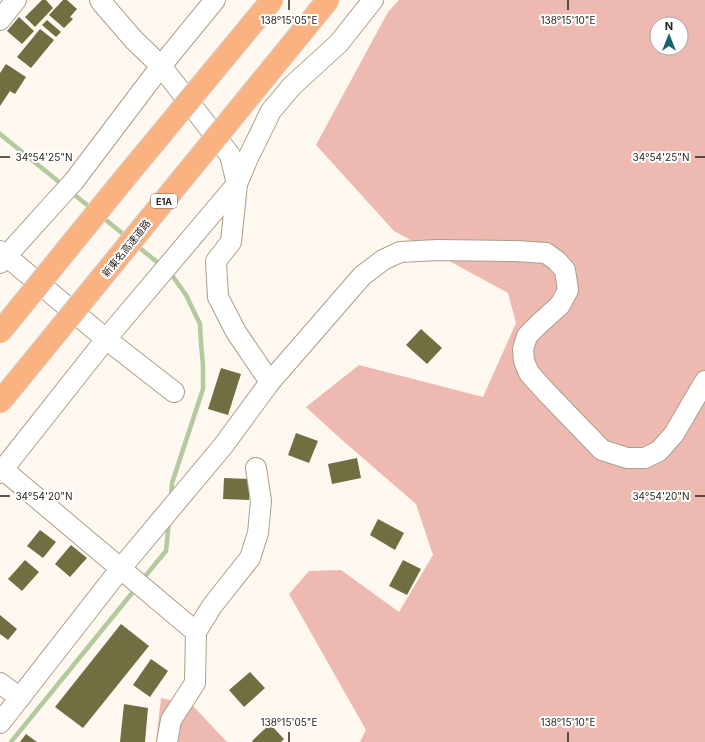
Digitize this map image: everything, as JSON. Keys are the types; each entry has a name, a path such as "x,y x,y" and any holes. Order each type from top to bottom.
{"highway":[{"path":"0,332 272,0"},
{"name":"新東名高速道路","path":"0,402 328,0"}],"street":[{"path":"0,20 16,0"},
{"path":"100,0 134,40 161,66 230,155 237,184"},
{"path":"174,392 2,256 74,181 161,66 215,0"},
{"path":"270,382 236,332 218,297 216,260 231,242 237,184 271,111 292,86 339,43 372,0"},
{"path":"196,632 121,568 1,470 106,339 237,184"},
{"path":"0,723 121,568 223,446 270,382 362,276 383,260 400,252 438,250 546,253 557,260 565,270 568,290 560,305 528,336 523,349 524,361 529,373 602,450 627,458 645,458 659,451 674,434 705,381"},
{"path":"167,742 171,720 195,683 196,632 212,606 250,558 258,533 261,501 256,468"},
{"path":"0,683 20,698"}],"shaded area":[{"path":"399,0 705,0 705,742 360,742 366,730 289,594 309,571 341,570 399,612 433,555 416,504 306,407 359,365 483,397 516,323 508,293 394,231 316,145 388,12"},
{"path":"161,698 192,705 227,742 156,742"}],"building":[{"path":"42,0 46,0 53,8 35,27 25,17"},
{"path":"63,0 67,0 77,9 70,17 73,19 64,28 49,15"},
{"path":"19,17 34,31 22,44 7,31"},
{"path":"47,20 61,32 56,37 42,25"},
{"path":"40,29 54,40 31,68 17,57"},
{"path":"6,64 26,77 15,94 10,91 0,106 0,73"},
{"path":"421,329 442,348 427,364 406,345"},
{"path":"221,368 241,374 228,415 208,409"},
{"path":"296,433 318,441 309,463 288,455"},
{"path":"357,458 361,478 332,484 328,464"},
{"path":"224,478 250,479 249,500 223,499"},
{"path":"378,519 404,533 395,550 370,535"},
{"path":"40,530 56,542 43,558 27,546"},
{"path":"71,545 87,558 70,577 55,564"},
{"path":"25,560 39,572 22,591 8,579"},
{"path":"403,560 421,569 407,595 389,586"},
{"path":"0,615 17,629 8,640 0,634"},
{"path":"121,624 149,646 83,728 55,707"},
{"path":"151,659 168,671 150,697 133,685"},
{"path":"250,672 265,688 244,707 229,690"},
{"path":"124,704 148,708 145,742 120,742"},
{"path":"270,724 284,739 281,742 252,741"},
{"path":"26,734 37,742 20,742"}],"waterway":[{"path":"0,134 64,186"},
{"path":"71,192 92,209"},
{"path":"101,216 128,238"},
{"path":"136,245 162,266"},
{"path":"169,271 186,295 200,324 203,365 203,389 172,483 171,498"},
{"path":"142,580 166,551 169,521"},
{"path":"11,742 137,587"}]}
